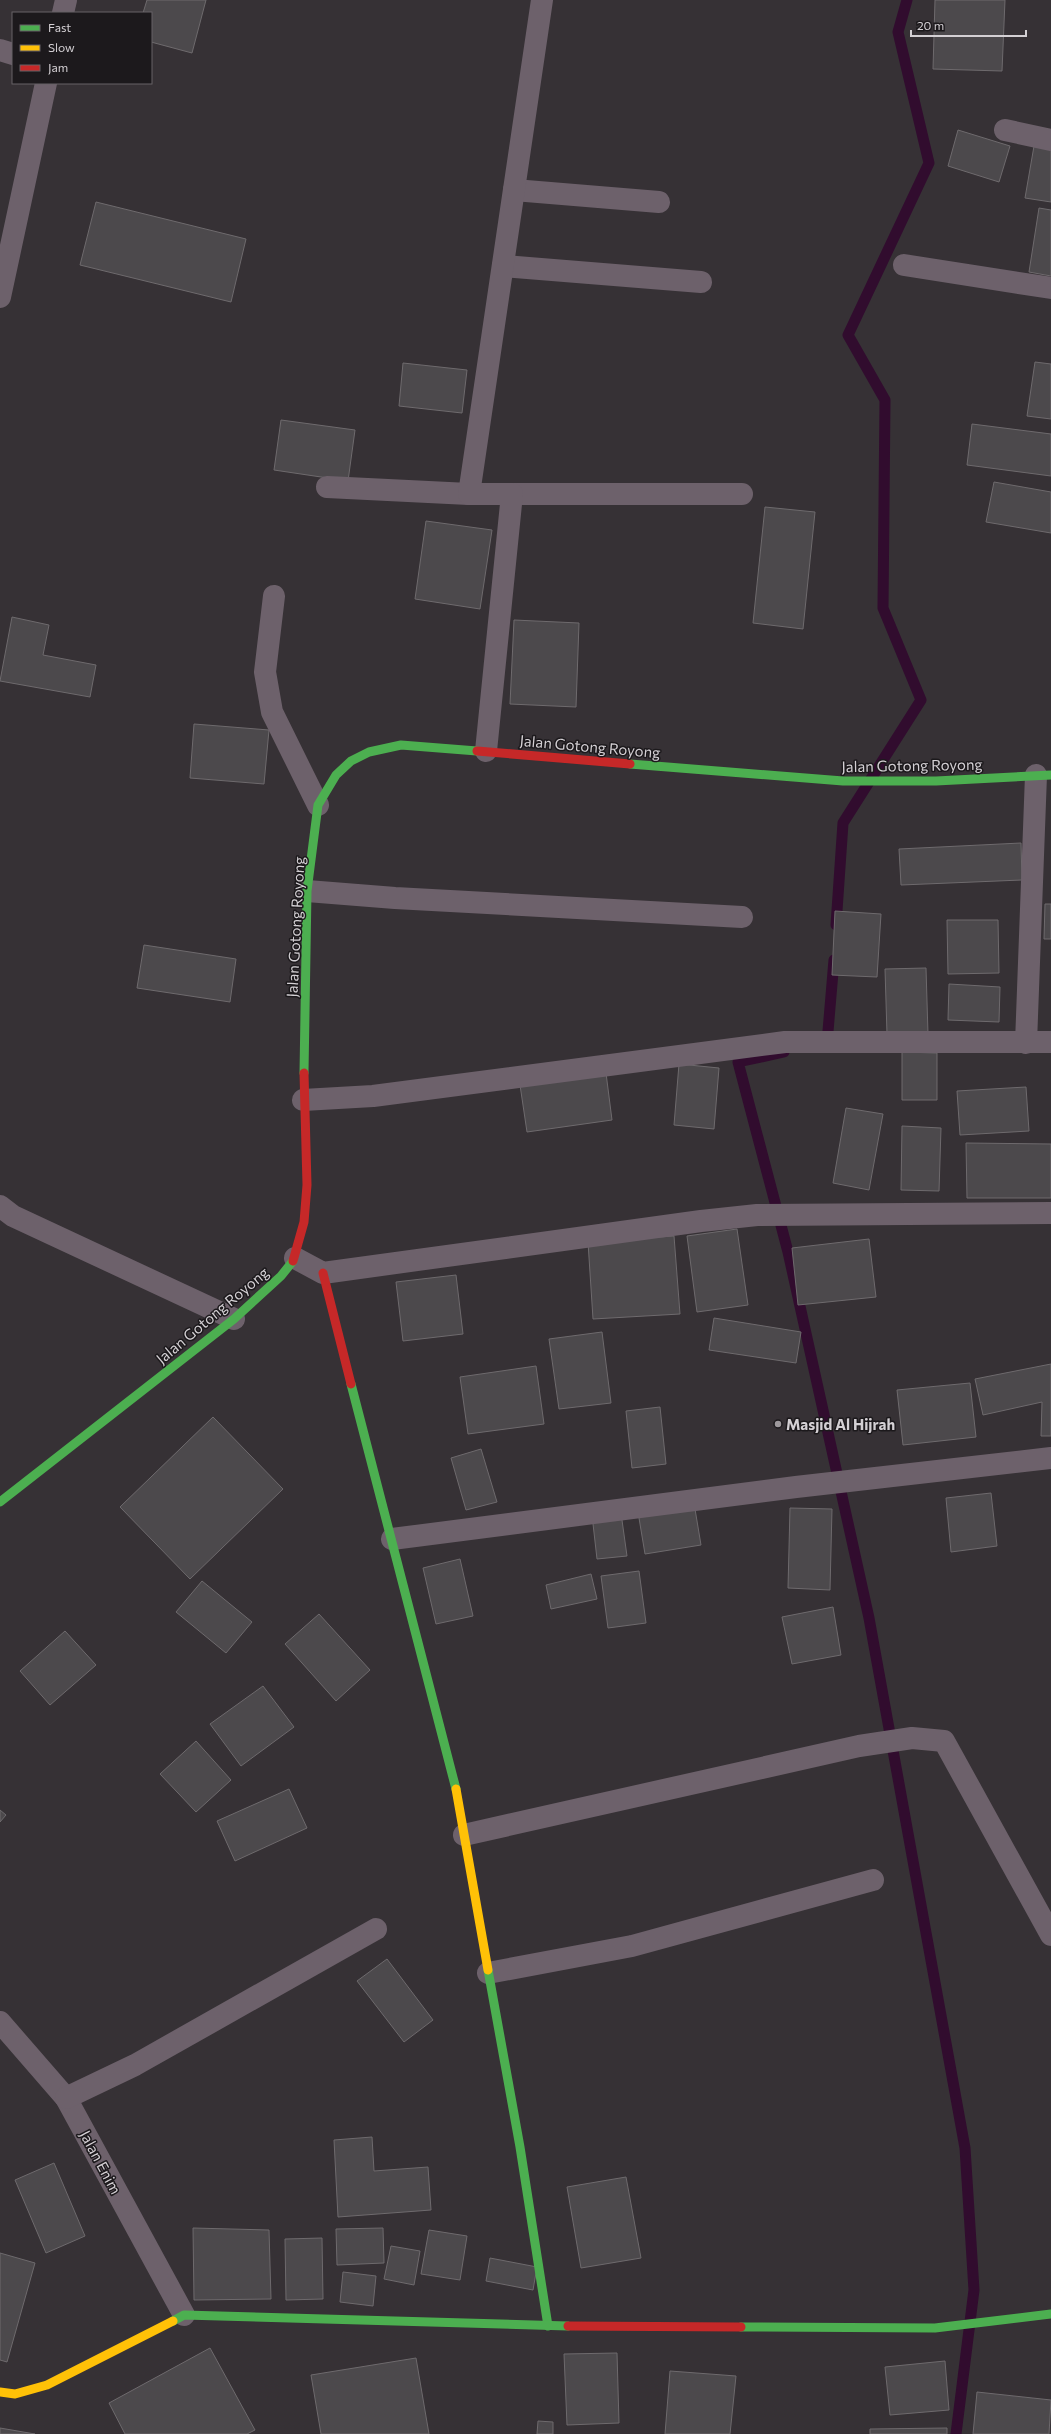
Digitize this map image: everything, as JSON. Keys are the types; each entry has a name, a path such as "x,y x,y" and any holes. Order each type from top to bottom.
{"street":[{"path":"63,12 66,0"},
{"path":"469,494 542,0"},
{"path":"0,50 12,54"},
{"path":"0,297 46,84"},
{"path":"1005,130 1051,140"},
{"path":"514,190 659,202"},
{"path":"904,265 1051,288"},
{"path":"503,266 701,282"},
{"path":"327,487 469,494 742,494"},
{"path":"486,751 512,494"},
{"path":"274,596 265,672 272,712 318,806"},
{"name":"Jalan Gotong Royong","path":"0,1502 234,1320 281,1276 295,1258 304,1222 307,1185 303,1100 308,891 318,806 336,776 351,761 370,752 401,745 843,781 936,781 1043,775"},
{"path":"1026,1043 1043,775"},
{"path":"308,891 395,898 742,917"},
{"path":"303,1100 373,1096 785,1042 1051,1042"},
{"path":"0,1206 13,1216 234,1320"},
{"path":"295,1258 323,1273 701,1220 757,1215 1051,1213"},
{"path":"323,1273 456,1790 520,2147 548,2326"},
{"path":"392,1539 796,1487 1051,1458"},
{"path":"464,1835 859,1746 912,1738 944,1741 1051,1935"},
{"path":"488,1973 632,1946 873,1880"},
{"path":"66,2098 135,2065 376,1929"},
{"name":"Jalan Enim","path":"0,2022 66,2098 184,2315"},
{"path":"0,2392 15,2394 47,2385 184,2315 548,2326 936,2328 1010,2317 1051,2314"}],"building":[{"path":"147,0 206,0 192,53 152,42 152,12 143,12"},
{"path":"935,0 1005,0 1002,71 933,69"},
{"path":"958,130 1010,146 999,182 948,166"},
{"path":"1034,146 1051,149 1051,202 1025,198"},
{"path":"96,202 246,239 231,302 80,265"},
{"path":"1039,208 1051,210 1051,276 1029,272"},
{"path":"1035,362 1051,364 1051,419 1027,416"},
{"path":"403,363 467,370 462,413 399,406"},
{"path":"281,420 355,430 348,481 274,470"},
{"path":"972,424 1051,434 1051,476 967,465"},
{"path":"994,482 1051,492 1051,533 986,522"},
{"path":"765,507 815,512 803,629 753,623"},
{"path":"426,521 492,530 480,609 415,599"},
{"path":"12,617 49,625 43,655 96,665 90,697 0,681"},
{"path":"514,620 579,623 576,707 510,704"},
{"path":"194,724 269,730 264,784 190,778"},
{"path":"1021,843 1022,880 901,885 899,849"},
{"path":"1045,904 1051,904 1051,939 1044,939"},
{"path":"835,911 881,914 877,977 832,975"},
{"path":"947,920 998,920 999,973 948,974"},
{"path":"144,945 236,959 230,1002 137,988"},
{"path":"926,968 928,1034 887,1034 885,969"},
{"path":"949,984 1000,987 999,1022 948,1020"},
{"path":"902,1052 937,1053 937,1100 902,1100"},
{"path":"679,1064 719,1068 714,1129 674,1125"},
{"path":"606,1073 612,1120 527,1132 520,1085"},
{"path":"1026,1087 1029,1131 960,1135 957,1091"},
{"path":"846,1108 883,1114 869,1190 833,1183"},
{"path":"902,1126 941,1128 939,1191 901,1190"},
{"path":"966,1143 1051,1144 1051,1198 967,1198"},
{"path":"737,1229 748,1305 697,1312 687,1236"},
{"path":"674,1236 680,1314 593,1319 588,1242"},
{"path":"869,1239 876,1297 798,1305 792,1248"},
{"path":"456,1275 463,1334 403,1341 396,1282"},
{"path":"714,1318 801,1332 796,1363 709,1350"},
{"path":"602,1332 611,1403 559,1409 549,1339"},
{"path":"1051,1364 1051,1436 1041,1436 1042,1402 983,1415 975,1379"},
{"path":"536,1366 544,1424 468,1434 460,1377"},
{"path":"970,1383 976,1437 903,1445 897,1390"},
{"path":"660,1407 666,1464 632,1468 626,1411"},
{"path":"213,1417 283,1489 190,1579 120,1507"},
{"path":"481,1449 497,1502 466,1510 451,1458"},
{"path":"991,1493 997,1546 951,1552 946,1498"},
{"path":"694,1503 701,1545 645,1554 638,1512"},
{"path":"790,1508 832,1509 830,1590 788,1588"},
{"path":"621,1513 627,1556 597,1559 592,1515"},
{"path":"460,1559 473,1616 436,1624 423,1568"},
{"path":"639,1571 646,1623 608,1628 601,1576"},
{"path":"591,1574 597,1599 551,1609 546,1585"},
{"path":"202,1581 252,1622 226,1653 176,1612"},
{"path":"833,1607 841,1655 792,1664 782,1617"},
{"path":"319,1614 370,1670 336,1701 285,1644"},
{"path":"65,1631 96,1665 50,1705 20,1671"},
{"path":"263,1686 294,1727 241,1766 210,1724"},
{"path":"196,1741 231,1780 196,1812 160,1774"},
{"path":"289,1789 307,1828 235,1861 217,1821"},
{"path":"0,1810 6,1815 0,1822"},
{"path":"387,1959 433,2020 404,2042 357,1981"},
{"path":"372,2137 374,2171 428,2167 431,2210 338,2217 334,2140"},
{"path":"54,2163 85,2236 46,2253 15,2180"},
{"path":"626,2177 641,2258 581,2268 567,2187"},
{"path":"193,2228 269,2230 271,2299 194,2300"},
{"path":"383,2228 384,2263 337,2265 336,2229"},
{"path":"429,2230 467,2236 460,2280 421,2274"},
{"path":"322,2238 323,2299 286,2300 285,2239"},
{"path":"391,2246 420,2251 414,2285 384,2279"},
{"path":"0,2253 35,2263 7,2362 0,2360"},
{"path":"490,2258 537,2267 533,2290 486,2281"},
{"path":"343,2272 376,2276 373,2306 340,2302"},
{"path":"210,2348 255,2430 247,2434 125,2434 109,2403"},
{"path":"617,2353 619,2423 567,2425 564,2354"},
{"path":"416,2358 429,2434 321,2434 311,2375"},
{"path":"945,2361 949,2410 890,2415 885,2367"},
{"path":"670,2371 736,2376 730,2434 665,2434"},
{"path":"977,2392 1051,2400 1049,2434 973,2434"},
{"path":"538,2421 553,2422 553,2434 537,2434"},
{"path":"0,2428 35,2434 0,2434"},
{"path":"947,2428 947,2434 870,2434 870,2429"}],"waterway":[{"path":"836,925 843,823 921,700 883,608 885,400 848,335 929,163 898,32 907,0"},
{"path":"827,1043 834,960"},
{"path":"784,1052 738,1062 788,1252 869,1618 965,2148 974,2290 956,2434"}],"traffic: fast":[{"path":"304,1073 307,891 318,805 336,775 351,761 369,752 401,745 477,751"},
{"path":"630,764 843,781 936,781 1051,775"},
{"path":"0,1502 234,1319 281,1276 293,1261"},
{"path":"351,1384 456,1789"},
{"path":"488,1970 520,2147 548,2326"},
{"path":"741,2327 935,2328 1051,2314"},
{"path":"173,2321 184,2315 568,2326"}],"traffic: slow":[{"path":"456,1789 488,1970"},
{"path":"0,2392 15,2394 47,2385 173,2321"}],"traffic: jam":[{"path":"477,751 630,764"},
{"path":"293,1261 304,1222 307,1185 304,1073"},
{"path":"323,1273 351,1384"},
{"path":"568,2326 741,2327"}],"place":[{"name":"Masjid Al Hijrah","path":"778,1424"}]}
